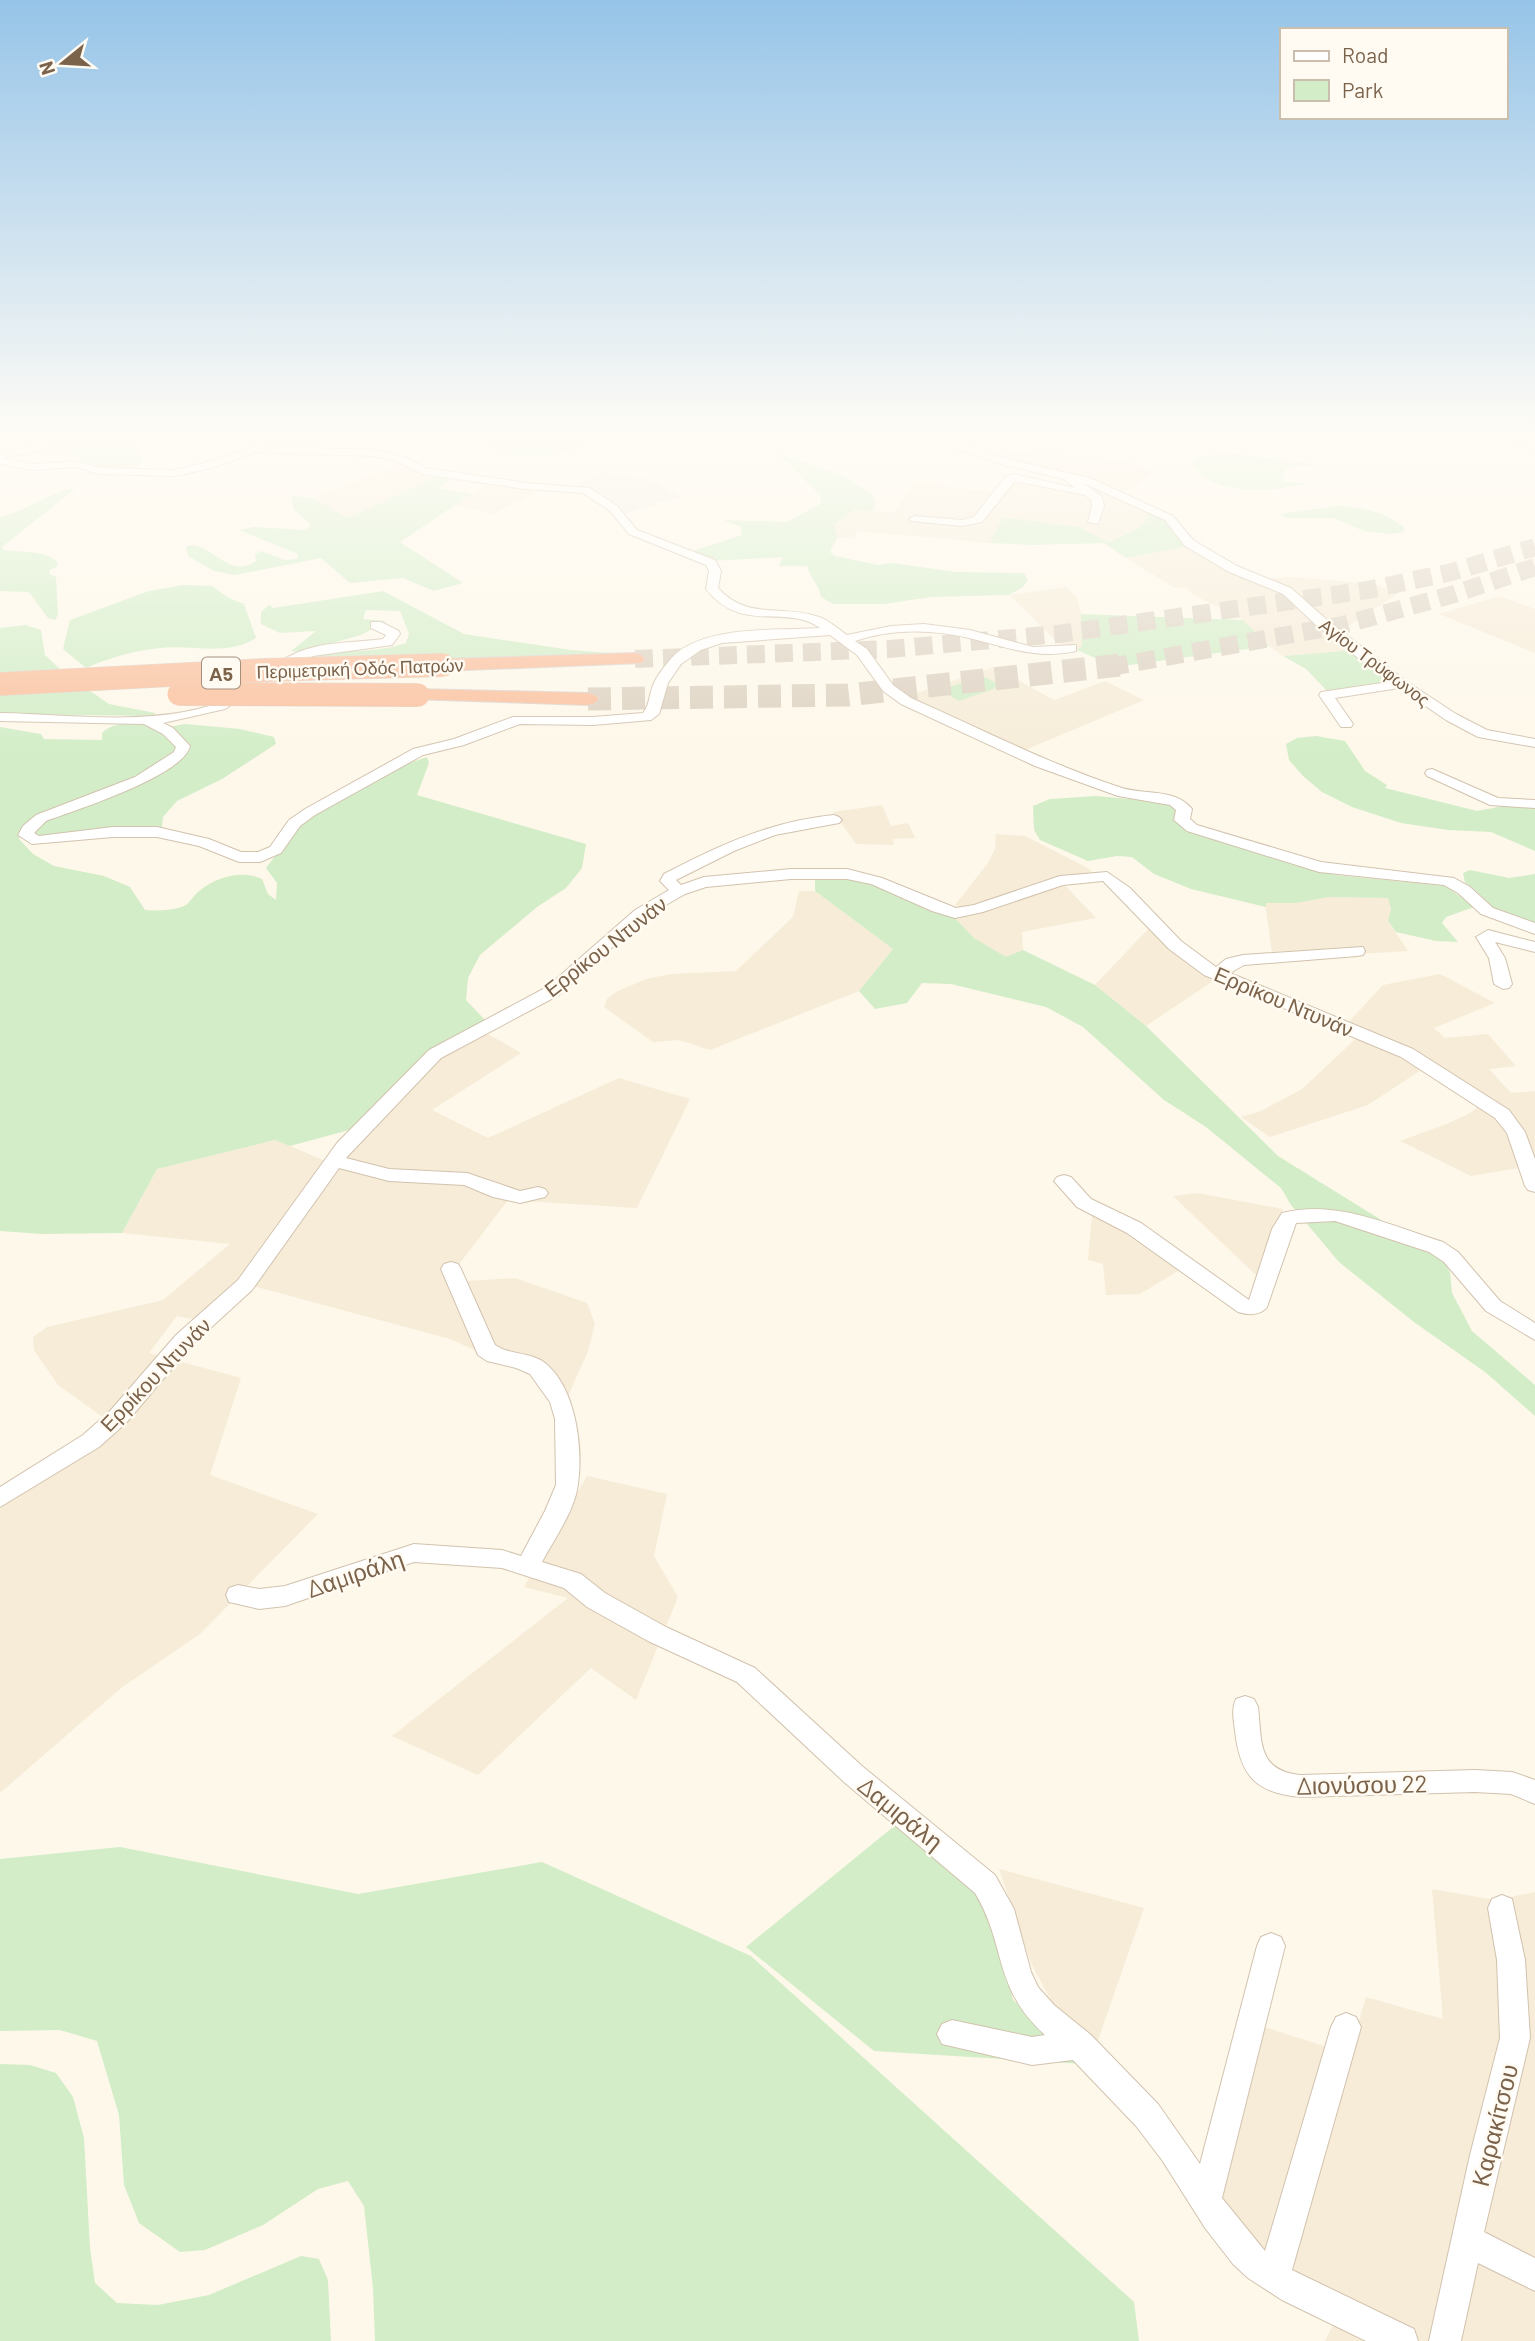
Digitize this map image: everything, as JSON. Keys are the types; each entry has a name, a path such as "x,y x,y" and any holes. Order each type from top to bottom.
{"highway":[{"name":"Περιμετρική Οδός Πατρών","path":"0,684 266,670 635,659"},
{"name":"Περιμετρική Οδός Πατρών","path":"0,699 137,694 418,695 589,699"}],"street":[{"path":"664,544 711,563 715,570 712,589 723,601 756,614 813,618 865,655 882,681 897,697 1050,767 1123,793 1175,801 1184,809 1182,820 1192,828 1319,867 1448,881 1464,890 1487,911 1535,929"},
{"name":"Αγίου Τρύφωνος","path":"1191,544 1233,569 1287,591 1322,623 1401,684 1478,732 1535,743"},
{"path":"0,717 149,720 197,713 223,705 257,686 287,663 308,653 393,639 394,634 376,625"},
{"path":"845,640 875,632 916,629 966,633 1019,648 1054,651 1071,648"},
{"path":"149,720 176,738 183,746 181,754 141,780 41,818 28,829 26,835 37,841 113,832 157,832 204,842 239,857 251,858 270,854 276,850 294,823 333,797 418,752 459,742 518,720 593,721 646,717 652,713 655,693 674,661 694,646 715,639 831,631"},
{"path":"1346,724 1326,695 1401,684"},
{"path":"1432,773 1494,802 1535,804"},
{"path":"678,891 668,881 670,877 706,858 774,830 815,821 834,820"},
{"name":"Ερρίκου Ντυνάν","path":"0,1498 91,1441 118,1417 184,1340 245,1285 344,1147 435,1054 553,991 628,923 678,891 704,882 730,878 847,874 876,881 955,913 977,909 1054,882 1102,876 1119,886 1175,944 1217,975 1407,1054 1497,1111 1514,1127 1535,1186"},
{"path":"1503,984 1497,958 1484,937 1488,935 1535,947"},
{"path":"1217,975 1232,963 1243,960 1357,951"},
{"path":"336,1161 389,1175 467,1179 500,1193 520,1197 538,1193"},
{"path":"1064,1181 1084,1203 1134,1228 1245,1307 1256,1307 1260,1302 1282,1229 1289,1218 1325,1214 1345,1217 1440,1249 1493,1306 1535,1333"},
{"path":"451,1269 486,1350 495,1356 521,1361 538,1369 565,1412 567,1485 557,1511 527,1566"},
{"name":"Δαμιράλη","path":"238,1595 259,1599 285,1596 414,1553 478,1556 527,1566 572,1581 596,1600 657,1634 734,1668 760,1686 859,1779 985,1884 1000,1909 1023,1989 1044,2015 1081,2045 1154,2124 1244,2253 1273,2277 1402,2341"},
{"name":"Διονύσου 22","path":"1245,1707 1255,1764 1265,1778 1274,1783 1300,1786 1475,1781 1512,1783 1535,1792"},
{"name":"Καρακίτσου","path":"1445,2341 1485,2155 1515,2038 1511,1960 1502,1908"},
{"path":"1206,2201 1271,1946"},
{"path":"1273,2277 1346,2027"},
{"path":"952,2034 1032,2051 1081,2045"},
{"path":"1468,2241 1535,2275"}],"shaded area":[{"path":"1188,546 1254,580 1291,577 1375,584 1398,594 1334,635 1352,650 1283,656 1243,620 1192,594 1187,588 1175,588 1126,558"},
{"path":"1066,587 1077,597 1082,617 1082,646 1077,650 1058,643 1009,595"},
{"path":"1499,596 1535,609 1535,653 1439,614"},
{"path":"994,667 1054,700 1105,681 1144,700 1025,750 905,697"},
{"path":"882,805 891,826 908,823 915,838 893,839 894,845 856,844 833,812"},
{"path":"996,834 1025,836 1088,868 1092,872 1058,878 1096,918 1022,932 1023,950 1006,958 974,938 954,917 970,914 955,905 988,863 995,849"},
{"path":"799,891 815,891 893,949 859,991 710,1050 679,1040 653,1042 604,1007 607,999 616,992 646,979 671,974 736,971 793,917"},
{"path":"1329,897 1388,898 1391,909 1388,921 1408,951 1358,954 1355,948 1272,952 1265,903 1296,903"},
{"path":"1151,926 1216,979 1146,1026 1095,985"},
{"path":"1440,974 1495,1003 1434,1028 1445,1038 1488,1034 1516,1066 1489,1069 1511,1093 1535,1091 1535,1172 1519,1168 1471,1176 1400,1141 1449,1123 1470,1113 1486,1101 1430,1064 1368,1105 1270,1137 1241,1117 1261,1111 1302,1089 1363,1032 1346,1025 1383,985"},
{"path":"483,1031 521,1053 432,1110 488,1138 619,1078 690,1099 637,1208 508,1200 460,1263 451,1282 515,1278 587,1303 595,1324 588,1351 566,1401 546,1372 477,1351 450,1339 235,1281 201,1317 191,1319 177,1316 149,1353 241,1378 210,1475 318,1514 200,1634 121,1688 0,1793 0,1506 118,1428 58,1385 34,1350 33,1337 47,1327 163,1300 230,1244 122,1233 157,1169 276,1140 337,1166 442,1056"},
{"path":"1197,1193 1283,1209 1259,1278 1173,1196"},
{"path":"1092,1214 1119,1223 1186,1266 1140,1294 1106,1295 1103,1264 1088,1260"},
{"path":"587,1476 667,1494 654,1556 678,1597 636,1700 591,1668 478,1775 392,1736 568,1598 524,1587"},
{"path":"999,1869 1144,1908 1097,2043 1056,2010 1031,1963"},
{"path":"1432,1889 1495,1900 1535,1892 1535,2341 1325,2341 1344,2303 1279,2273 1218,2194 1258,2025 1349,2054 1366,1997 1443,2019"}],"green space":[{"path":"0,544 5,544 2,547 4,550 47,555 58,563 57,567 49,570 50,574 56,577 58,615 55,620 48,618 29,592 0,591"},
{"path":"274,544 403,544 463,583 434,591 403,578 350,583 321,558 235,575 214,571 188,556 186,547 203,548 236,566 246,566 256,561 255,554 261,551 285,560 297,559 298,554"},
{"path":"714,544 834,544 830,552 835,556 878,565 892,563 956,572 1024,573 1028,580 1023,587 1009,595 932,597 884,604 833,604 821,597 807,566 779,566 783,557 712,561 687,553"},
{"path":"1106,544 1188,546 1126,558"},
{"path":"183,585 212,586 229,598 244,604 256,638 233,647 172,647 141,651 86,668 63,649 70,620 149,591"},
{"path":"383,591 464,634 571,650 636,655 289,666 318,655 406,643 409,634 400,611 366,610 363,619 386,621 361,635 300,652 291,651 316,631 280,633 261,624 261,612 269,605 273,608"},
{"path":"1081,614 1243,620 1269,646 1115,667 1077,650 1082,646"},
{"path":"25,625 41,630 45,655 64,673 109,704 155,713 155,716 0,714 0,628"},
{"path":"1355,650 1398,683 1328,692 1306,669 1283,656"},
{"path":"983,676 1002,686 959,701 940,690"},
{"path":"144,722 162,730 178,744 177,755 137,779 23,830 19,839 33,854 54,866 104,876 130,887 145,910 184,906 210,884 236,875 262,879 268,894 276,900 277,883 266,868 299,824 398,767 427,757 429,763 417,795 586,844 582,868 566,888 537,907 480,955 468,978 466,1000 485,1020 432,1050 349,1130 290,1146 275,1140 157,1169 122,1233 42,1234 0,1231 0,727 41,734 44,739 102,740 102,733 111,727"},
{"path":"185,724 240,729 274,737 276,744 222,779 177,801 163,817 162,827 35,837 33,828 45,819 167,769 185,755 188,745 169,727"},
{"path":"1316,736 1345,741 1365,771 1387,785 1385,788 1477,811 1504,806 1535,806 1535,851 1491,832 1448,830 1401,823 1352,807 1322,792 1289,760 1286,744 1297,738"},
{"path":"1096,796 1163,802 1176,807 1178,816 1216,838 1294,865 1335,875 1446,886 1474,907 1446,917 1442,923 1458,942 1436,941 1396,932 1388,921 1391,909 1388,898 1329,897 1296,903 1266,903 1266,907 1191,889 1154,874 1132,857 1117,856 1088,861 1040,840 1034,830 1033,806 1050,799"},
{"path":"1470,870 1509,878 1535,874 1535,926 1508,917 1494,908 1465,883 1463,873"},
{"path":"819,877 853,877 954,917 974,938 1006,957 1023,950 1095,985 1146,1026 1278,1156 1441,1257 1450,1272 1452,1293 1472,1331 1535,1385 1535,1416 1485,1372 1414,1322 1339,1262 1291,1205 1281,1188 1206,1127 1164,1100 1083,1027 1046,1007 951,984 922,983 907,1003 875,1009 859,991 893,949 815,891 815,880"},
{"path":"898,1823 984,1895 998,1936 1013,2000 1083,2064 874,2051 746,1947"},
{"path":"120,1847 358,1894 542,1862 751,1956 1134,2302 1139,2341 375,2341 373,2288 364,2206 348,2181 318,2189 263,2225 205,2250 180,2252 139,2223 124,2185 119,2115 97,2041 60,2030 0,2031 0,1859"},
{"path":"0,2064 30,2065 56,2073 73,2097 84,2138 90,2248 95,2283 117,2303 158,2305 209,2295 301,2256 319,2259 328,2280 331,2341 0,2341"}],"tunnel":[{"path":"635,659 889,649 1058,634 1368,590 1452,572 1535,547"},
{"path":"1110,667 1343,625 1451,595 1535,567"},
{"path":"588,699 847,695 1120,665"}]}
